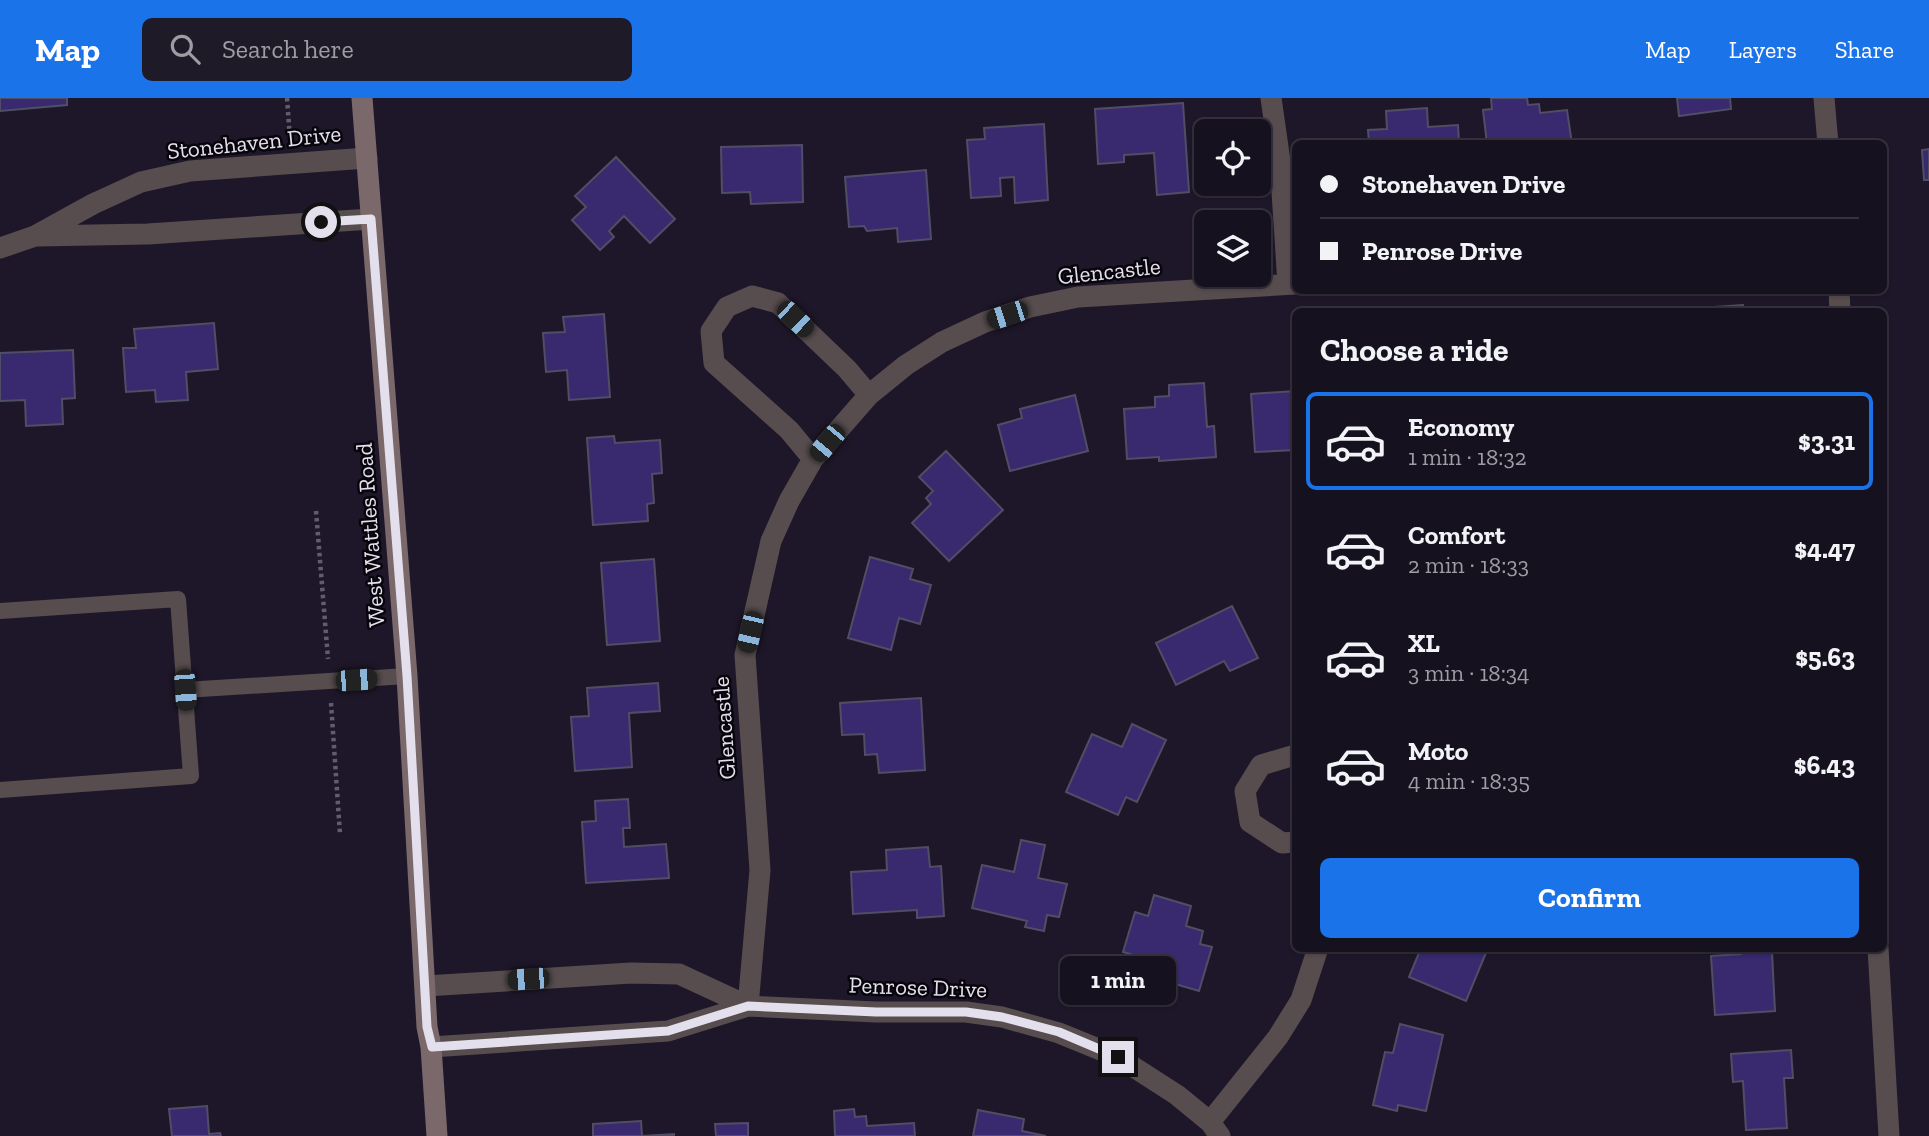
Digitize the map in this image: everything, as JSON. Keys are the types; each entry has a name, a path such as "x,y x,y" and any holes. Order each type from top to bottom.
{"street":[{"name":"West Wattles Road","path":"362,98 407,676 427,1027 432,1047 437,1136"},
{"path":"1271,98 1280,161 1291,284"},
{"path":"1824,98 1828,140"},
{"name":"Stonehaven Drive","path":"0,248 35,236 93,204 141,182 190,171 367,158"},
{"name":"Stonehaven Drive","path":"35,236 148,234 371,219"},
{"name":"Glencastle","path":"748,1006 760,870 745,655 771,541 789,501 813,459 869,395 906,365 942,342 985,322 1030,307 1078,297 1291,284"},
{"path":"813,459 789,430 714,363 711,331 727,307 752,296 778,303 869,395"},
{"path":"1292,756 1261,765 1245,791 1250,822 1282,843 1292,842"},
{"path":"1215,1129 1301,1000 1317,952"},
{"path":"1878,952 1889,1136"},
{"name":"Penrose Drive","path":"426,986 631,972 679,974 748,1006"},
{"name":"Penrose Drive","path":"432,1047 668,1031 748,1006 876,1012 966,1012 1002,1017 1059,1032 1118,1057 1177,1095 1215,1129"}],"lane":[{"path":"0,611 178,599 191,776 0,790"},
{"path":"185,690 407,676"}],"path":[{"path":"287,98 290,148"}],"building":[{"path":"0,98 67,98 67,105 0,111"},
{"path":"1491,98 1527,98 1528,105 1539,104 1540,113 1567,110 1571,140 1487,140 1483,110 1492,109"},
{"path":"1677,98 1730,98 1731,109 1679,116"},
{"path":"1183,103 1189,192 1157,195 1154,153 1124,155 1124,162 1098,164 1095,109"},
{"path":"1427,108 1428,127 1458,125 1459,140 1369,140 1368,130 1387,129 1386,111"},
{"path":"1044,124 1048,200 1015,203 1014,177 1000,178 1001,196 971,198 967,140 985,139 984,128"},
{"path":"802,145 803,202 751,204 750,192 722,193 721,147"},
{"path":"1929,149 1929,180 1924,180 1922,150"},
{"path":"616,157 675,219 650,243 624,216 609,231 614,237 600,250 572,220 586,207 575,196"},
{"path":"926,170 931,239 898,242 897,228 867,231 864,226 849,227 845,177"},
{"path":"1743,305 1743,308 1700,308"},
{"path":"604,314 610,397 569,400 567,370 546,372 543,333 565,332 563,317"},
{"path":"214,323 218,369 186,372 188,400 156,402 155,390 126,392 123,348 136,348 134,329"},
{"path":"73,350 75,398 62,399 63,424 26,426 25,400 0,401 0,353"},
{"path":"1204,383 1207,427 1214,426 1216,457 1159,461 1159,457 1127,459 1124,409 1155,407 1155,397 1169,396 1169,385"},
{"path":"1292,391 1292,450 1255,452 1251,394"},
{"path":"1075,395 1088,451 1010,471 998,425 1022,418 1020,409"},
{"path":"614,436 615,443 660,440 662,473 652,474 654,503 647,504 648,521 593,525 587,438"},
{"path":"946,451 1003,510 949,561 912,523 931,504 926,498 933,491 919,477"},
{"path":"870,557 913,569 910,579 931,585 920,624 899,618 891,650 848,638"},
{"path":"654,559 660,641 607,645 601,563"},
{"path":"1232,606 1258,658 1230,671 1224,661 1176,685 1156,643"},
{"path":"658,683 660,711 629,713 632,767 575,771 571,717 589,716 587,688"},
{"path":"921,698 925,770 879,773 877,754 865,755 864,734 842,735 840,703"},
{"path":"1132,724 1166,740 1137,802 1126,797 1118,815 1066,792 1092,734 1122,747"},
{"path":"628,799 630,828 623,828 624,847 666,844 669,878 586,883 582,822 596,821 595,801"},
{"path":"1021,840 1045,845 1038,878 1067,884 1059,917 1047,915 1044,931 1025,927 1027,921 972,908 982,865 1014,872"},
{"path":"928,847 930,867 941,866 944,916 917,918 917,910 853,914 851,872 887,870 886,850"},
{"path":"1154,895 1191,906 1186,926 1203,931 1200,944 1212,947 1199,991 1172,983 1176,967 1123,952 1135,912 1148,916"},
{"path":"1419,952 1486,952 1466,1001 1409,977"},
{"path":"1772,952 1775,1011 1715,1015 1711,956"},
{"path":"1400,1024 1443,1035 1426,1111 1398,1105 1397,1111 1373,1105 1385,1052 1393,1053"},
{"path":"1791,1050 1793,1078 1784,1078 1787,1128 1746,1130 1743,1081 1733,1082 1731,1054"},
{"path":"207,1106 209,1134 220,1133 221,1136 172,1136 169,1109"},
{"path":"854,1109 855,1117 866,1116 867,1126 914,1123 915,1136 835,1136 834,1111"},
{"path":"978,1110 1024,1119 1022,1131 1046,1136 973,1136"},
{"path":"641,1121 642,1136 593,1136 593,1124"},
{"path":"748,1123 748,1136 716,1136 715,1124"},
{"path":"674,1134 674,1136 642,1136"}],"route":[{"path":"321,222 371,219 407,676 427,1027 432,1047 668,1031 748,1006 876,1012 966,1012 1002,1017 1059,1032 1118,1057"}]}
